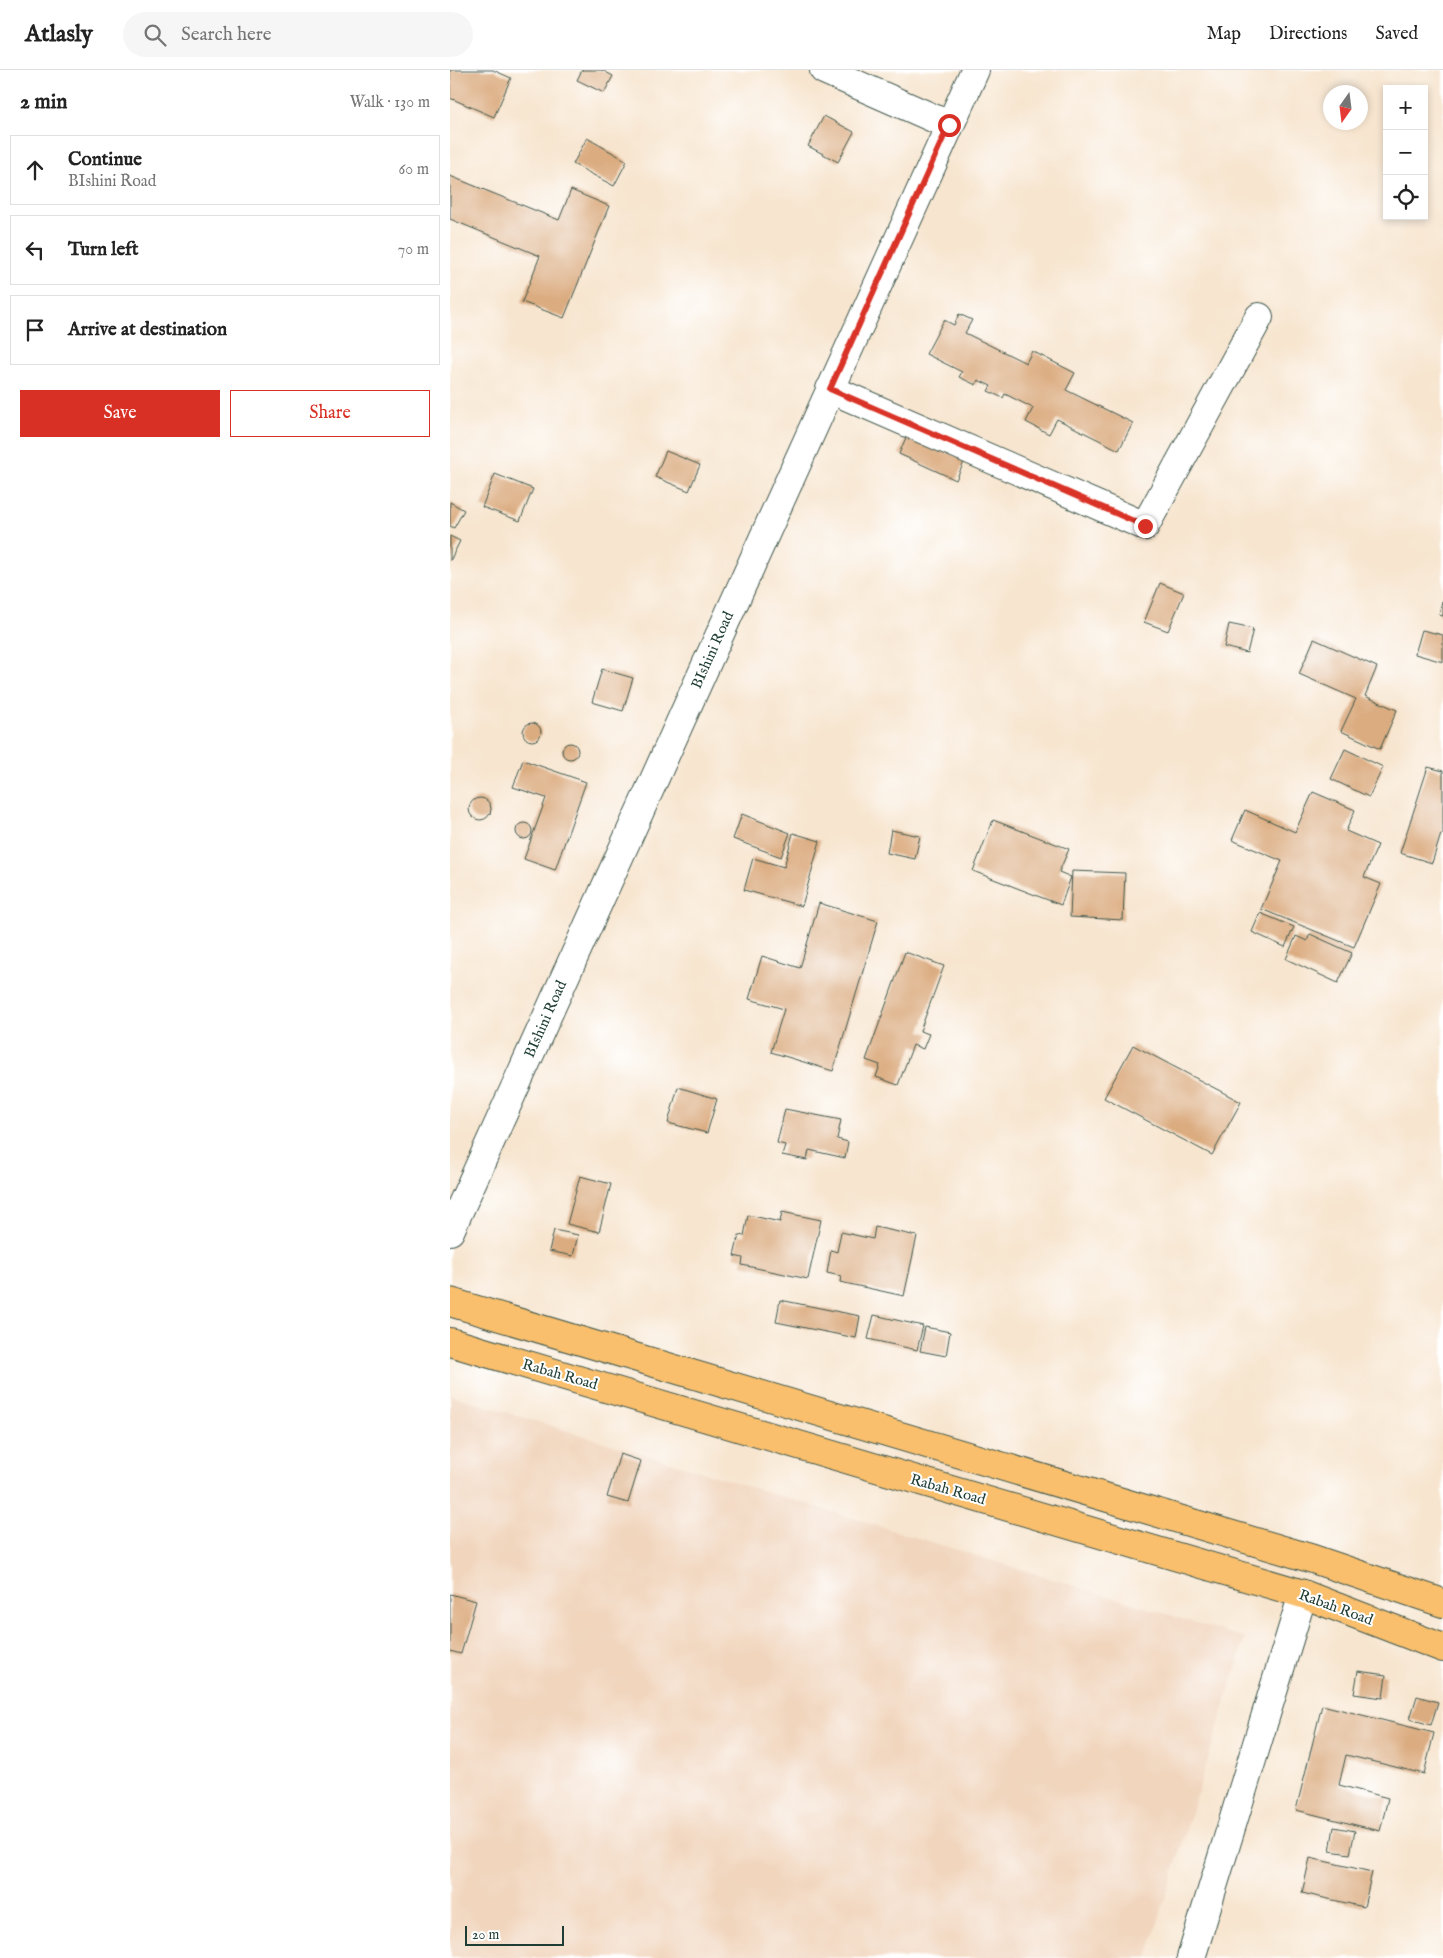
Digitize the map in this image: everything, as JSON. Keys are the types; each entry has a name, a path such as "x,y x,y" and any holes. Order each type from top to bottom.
{"main road":[{"path":"450,1302 1313,1559 1443,1603"},
{"name":"Rabah Road","path":"450,1342 1303,1594 1443,1648"}],"street":[{"path":"824,70 949,125"},
{"name":"BIshini Road","path":"450,1231 975,70"},
{"path":"830,389 1145,526 1259,317"},
{"path":"1191,1958 1303,1594"}],"shaded area":[{"path":"450,1395 1245,1638 1147,1958 450,1958"}],"building":[{"path":"450,70 493,70 511,78 494,117 450,98"},
{"path":"582,70 602,70 613,76 604,93 577,80"},
{"path":"824,116 854,132 838,162 808,146"},
{"path":"587,138 627,161 614,186 573,164"},
{"path":"450,176 559,220 571,190 609,206 564,318 522,302 540,256 450,219"},
{"path":"959,314 972,320 965,333 1026,363 1032,351 1075,373 1066,390 1133,423 1119,450 1057,419 1049,434 1026,422 1033,408 1005,394 1003,398 988,391 991,386 978,380 976,385 959,377 962,372 926,354 944,320 954,325"},
{"path":"907,435 965,460 956,480 899,454"},
{"path":"666,451 700,465 689,491 655,477"},
{"path":"495,474 533,489 520,521 482,507"},
{"path":"450,502 464,510 454,528 450,526"},
{"path":"450,536 460,541 450,561"},
{"path":"1160,583 1184,593 1168,631 1144,622"},
{"path":"1443,601 1443,616 1439,615"},
{"path":"1229,624 1253,629 1247,653 1224,647"},
{"path":"1422,630 1443,635 1443,662 1415,654"},
{"path":"1314,639 1377,667 1365,696 1397,710 1380,749 1341,731 1356,699 1299,674"},
{"path":"602,669 633,678 623,711 592,702"},
{"path":"532,723 538,726 541,732 538,738 532,741 526,738 523,732 526,726"},
{"path":"570,743 576,745 578,751 576,757 570,759 564,757 562,751 564,745"},
{"path":"1345,749 1383,767 1369,797 1331,779"},
{"path":"523,760 586,782 555,870 524,859 546,798 513,787"},
{"path":"1428,767 1443,771 1443,834 1441,834 1432,863 1400,853"},
{"path":"1313,792 1355,810 1346,831 1378,845 1364,877 1381,884 1354,947 1261,909 1282,861 1232,840 1245,810 1295,832"},
{"path":"480,798 488,801 491,809 488,817 480,820 472,817 469,809 472,801"},
{"path":"742,814 790,833 781,857 733,839"},
{"path":"993,820 1069,849 1059,872 1071,877 1061,905 973,871"},
{"path":"524,823 530,825 532,831 530,837 524,839 518,837 516,831 518,825"},
{"path":"891,830 920,836 915,859 887,853"},
{"path":"793,833 820,841 802,906 744,890 753,858 784,867"},
{"path":"1072,871 1125,873 1123,920 1070,917"},
{"path":"819,903 878,921 833,1071 771,1052 784,1009 749,999 762,956 800,968"},
{"path":"1260,913 1294,927 1285,947 1252,932"},
{"path":"1310,934 1352,953 1338,983 1286,959 1296,936 1307,941"},
{"path":"905,952 944,966 920,1031 929,1034 923,1049 913,1045 898,1085 876,1077 880,1065 866,1060"},
{"path":"1133,1045 1241,1102 1212,1155 1104,1098"},
{"path":"678,1087 717,1099 707,1133 668,1123"},
{"path":"785,1109 841,1120 837,1139 848,1142 845,1158 809,1150 807,1160 782,1155 785,1145 777,1143"},
{"path":"580,1176 611,1184 599,1232 567,1224"},
{"path":"782,1212 821,1220 808,1279 742,1265 743,1258 734,1256 739,1235 744,1236 748,1215 780,1222"},
{"path":"875,1227 917,1236 904,1296 840,1282 841,1276 827,1273 831,1250 837,1252 841,1232 873,1239"},
{"path":"554,1230 578,1235 573,1256 549,1251"},
{"path":"780,1300 860,1316 856,1338 776,1322"},
{"path":"874,1315 923,1326 917,1350 868,1339"},
{"path":"925,1327 950,1332 946,1356 920,1351"},
{"path":"620,1454 641,1461 628,1503 607,1497"},
{"path":"450,1594 476,1601 461,1654 450,1651"},
{"path":"1358,1671 1386,1675 1383,1698 1354,1694"},
{"path":"1417,1696 1438,1702 1431,1725 1410,1719"},
{"path":"1322,1705 1434,1733 1424,1774 1346,1755 1339,1785 1388,1798 1380,1831 1296,1810"},
{"path":"1334,1827 1355,1831 1350,1854 1330,1851"},
{"path":"1310,1858 1372,1872 1364,1907 1302,1893"}],"route":[{"path":"949,125 830,389 1145,526"}]}
